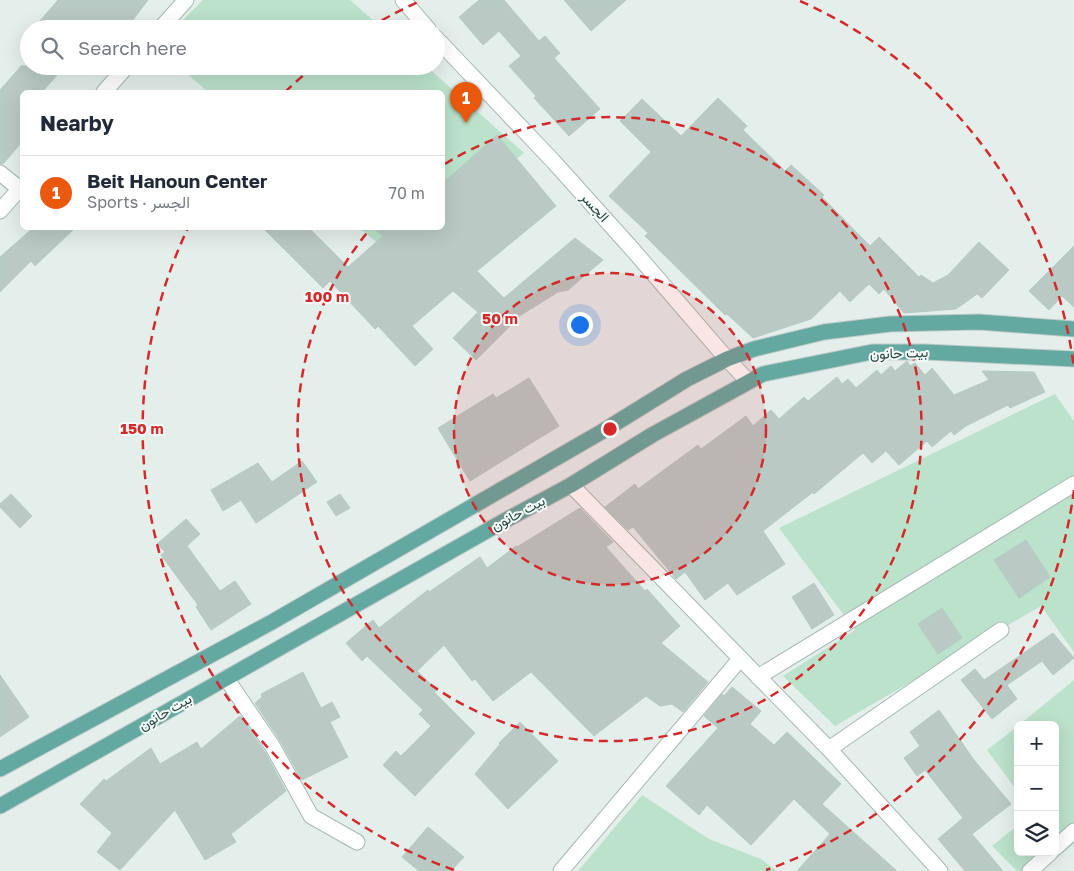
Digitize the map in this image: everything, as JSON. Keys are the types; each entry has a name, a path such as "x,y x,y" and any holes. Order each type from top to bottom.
{"main road":[{"name":"بيت حانون","path":"0,769 272,622 603,431 687,379 726,359 754,349 824,332 890,324 979,322 1074,329"},
{"name":"بيت حانون","path":"0,806 571,485 652,435 763,374 872,352 925,352 1074,358"}],"street":[{"path":"168,20 186,0"},
{"path":"403,0 420,20"},
{"name":"الجسر","path":"445,48 627,242 726,359 748,381"},
{"path":"106,90 119,75"},
{"path":"0,173 20,186"},
{"path":"0,211 20,188"},
{"path":"758,677 1074,484"},
{"path":"571,485 829,749 940,871"},
{"path":"829,749 1001,630"},
{"path":"561,871 740,659"},
{"path":"226,678 273,748 311,816 357,842"},
{"path":"1059,845 1074,832"},
{"path":"1030,871 1047,856"}],"green space":[{"path":"203,0 350,0 373,20 184,20"},
{"path":"188,75 436,75 524,153 445,216 445,90 206,90"},
{"path":"362,230 429,230 394,258"},
{"path":"1055,394 1074,421 1074,652 1041,606 835,726 783,676 855,630 779,528"},
{"path":"1074,680 1074,844 1059,856 1059,721 1024,721"},
{"path":"1014,729 1014,787 987,750"},
{"path":"642,795 709,839 761,859 777,871 578,871"},
{"path":"1014,828 1014,856 1059,856 1040,871 1017,871 992,846"}],"building":[{"path":"58,0 148,0 133,20 41,20"},
{"path":"479,0 504,0 539,41 545,36 560,53 554,58 600,109 569,136 534,98 536,96 509,66 521,56 499,31 483,45 459,17"},
{"path":"564,0 626,0 591,31"},
{"path":"20,67 20,75 57,75 44,90 20,90 20,144 3,164 0,164 0,90"},
{"path":"718,98 747,126 743,130 785,171 791,165 824,195 822,197 870,246 879,237 919,277 921,275 933,283 948,275 979,242 1009,270 982,298 977,294 956,309 904,313 884,289 879,294 869,284 850,302 840,291 811,319 753,338 727,314 725,315 645,236 648,233 609,196 651,152 620,121 642,99 681,136"},
{"path":"497,135 556,206 477,271 504,298 575,238 603,260 568,290 558,292 521,315 476,360 453,338 478,312 453,291 412,326 433,349 415,366 378,326 375,329 330,281 323,288 265,230 311,230 348,267 383,236 376,230 445,230 445,181"},
{"path":"31,230 73,230 35,266 31,261 0,292 0,257"},
{"path":"1074,246 1074,307 1062,296 1049,310 1029,291"},
{"path":"907,361 910,366 915,363 925,375 932,368 954,395 989,380 982,371 1034,372 1045,392 1010,408 1008,405 966,426 954,435 951,431 932,447 927,441 899,465 886,451 872,463 863,453 814,494 813,492 763,531 785,564 737,595 728,583 705,600 685,572 676,579 633,527 628,530 605,507 635,484 638,489 698,445 701,449 746,416 753,426 771,410 779,419 804,397 808,401 837,377 842,384 848,379 856,388 877,370 881,375 891,366 895,371"},
{"path":"529,378 559,426 470,481 438,428 493,394 496,398"},
{"path":"302,461 317,482 256,523 241,500 223,511 211,490 258,463 272,482"},
{"path":"11,494 32,516 20,528 0,507 0,504"},
{"path":"340,494 350,508 336,516 327,502"},
{"path":"580,508 613,542 606,547 645,591 647,589 680,626 661,643 708,682 683,712 672,704 660,706 646,696 594,736 531,672 493,701 475,679 472,681 444,645 417,671 437,690 434,692 475,733 415,796 383,765 396,751 401,756 431,726 419,714 423,710 367,656 362,661 346,643 373,620 379,628 428,590 429,592 480,557 487,568 516,546"},
{"path":"186,519 200,534 187,546 220,591 235,581 251,604 211,630 196,607 198,605 161,555 165,552 157,544"},
{"path":"1026,540 1050,577 1019,598 994,560"},
{"path":"814,583 834,615 812,629 792,597"},
{"path":"942,608 962,638 938,654 918,624"},
{"path":"1053,633 1074,658 1053,675 1042,661 1007,685 1017,699 992,719 961,680 975,669 984,680"},
{"path":"303,672 321,708 332,702 340,717 330,722 348,757 302,780 281,742 255,703 262,697 261,694"},
{"path":"0,675 29,717 0,737"},
{"path":"732,687 761,711 750,724 774,745 787,732 841,784 822,804 897,871 797,871 830,834 794,799 751,845 707,805 699,815 666,786 718,728 704,716 722,694 724,696"},
{"path":"939,710 974,760 1011,804 972,834 1003,871 965,871 938,839 963,818 925,770 917,776 904,758 920,746 910,732"},
{"path":"240,716 265,752 286,791 231,834 236,842 205,860 175,810 120,870 97,852 112,833 80,804 104,779 106,781 151,748 160,764 197,742 201,749"},
{"path":"520,722 558,761 508,809 475,774 499,743"},
{"path":"428,827 464,857 451,871 419,871 402,857"}],"place":[{"name":"Beit Hanoun Center","path":"466,123"}]}
